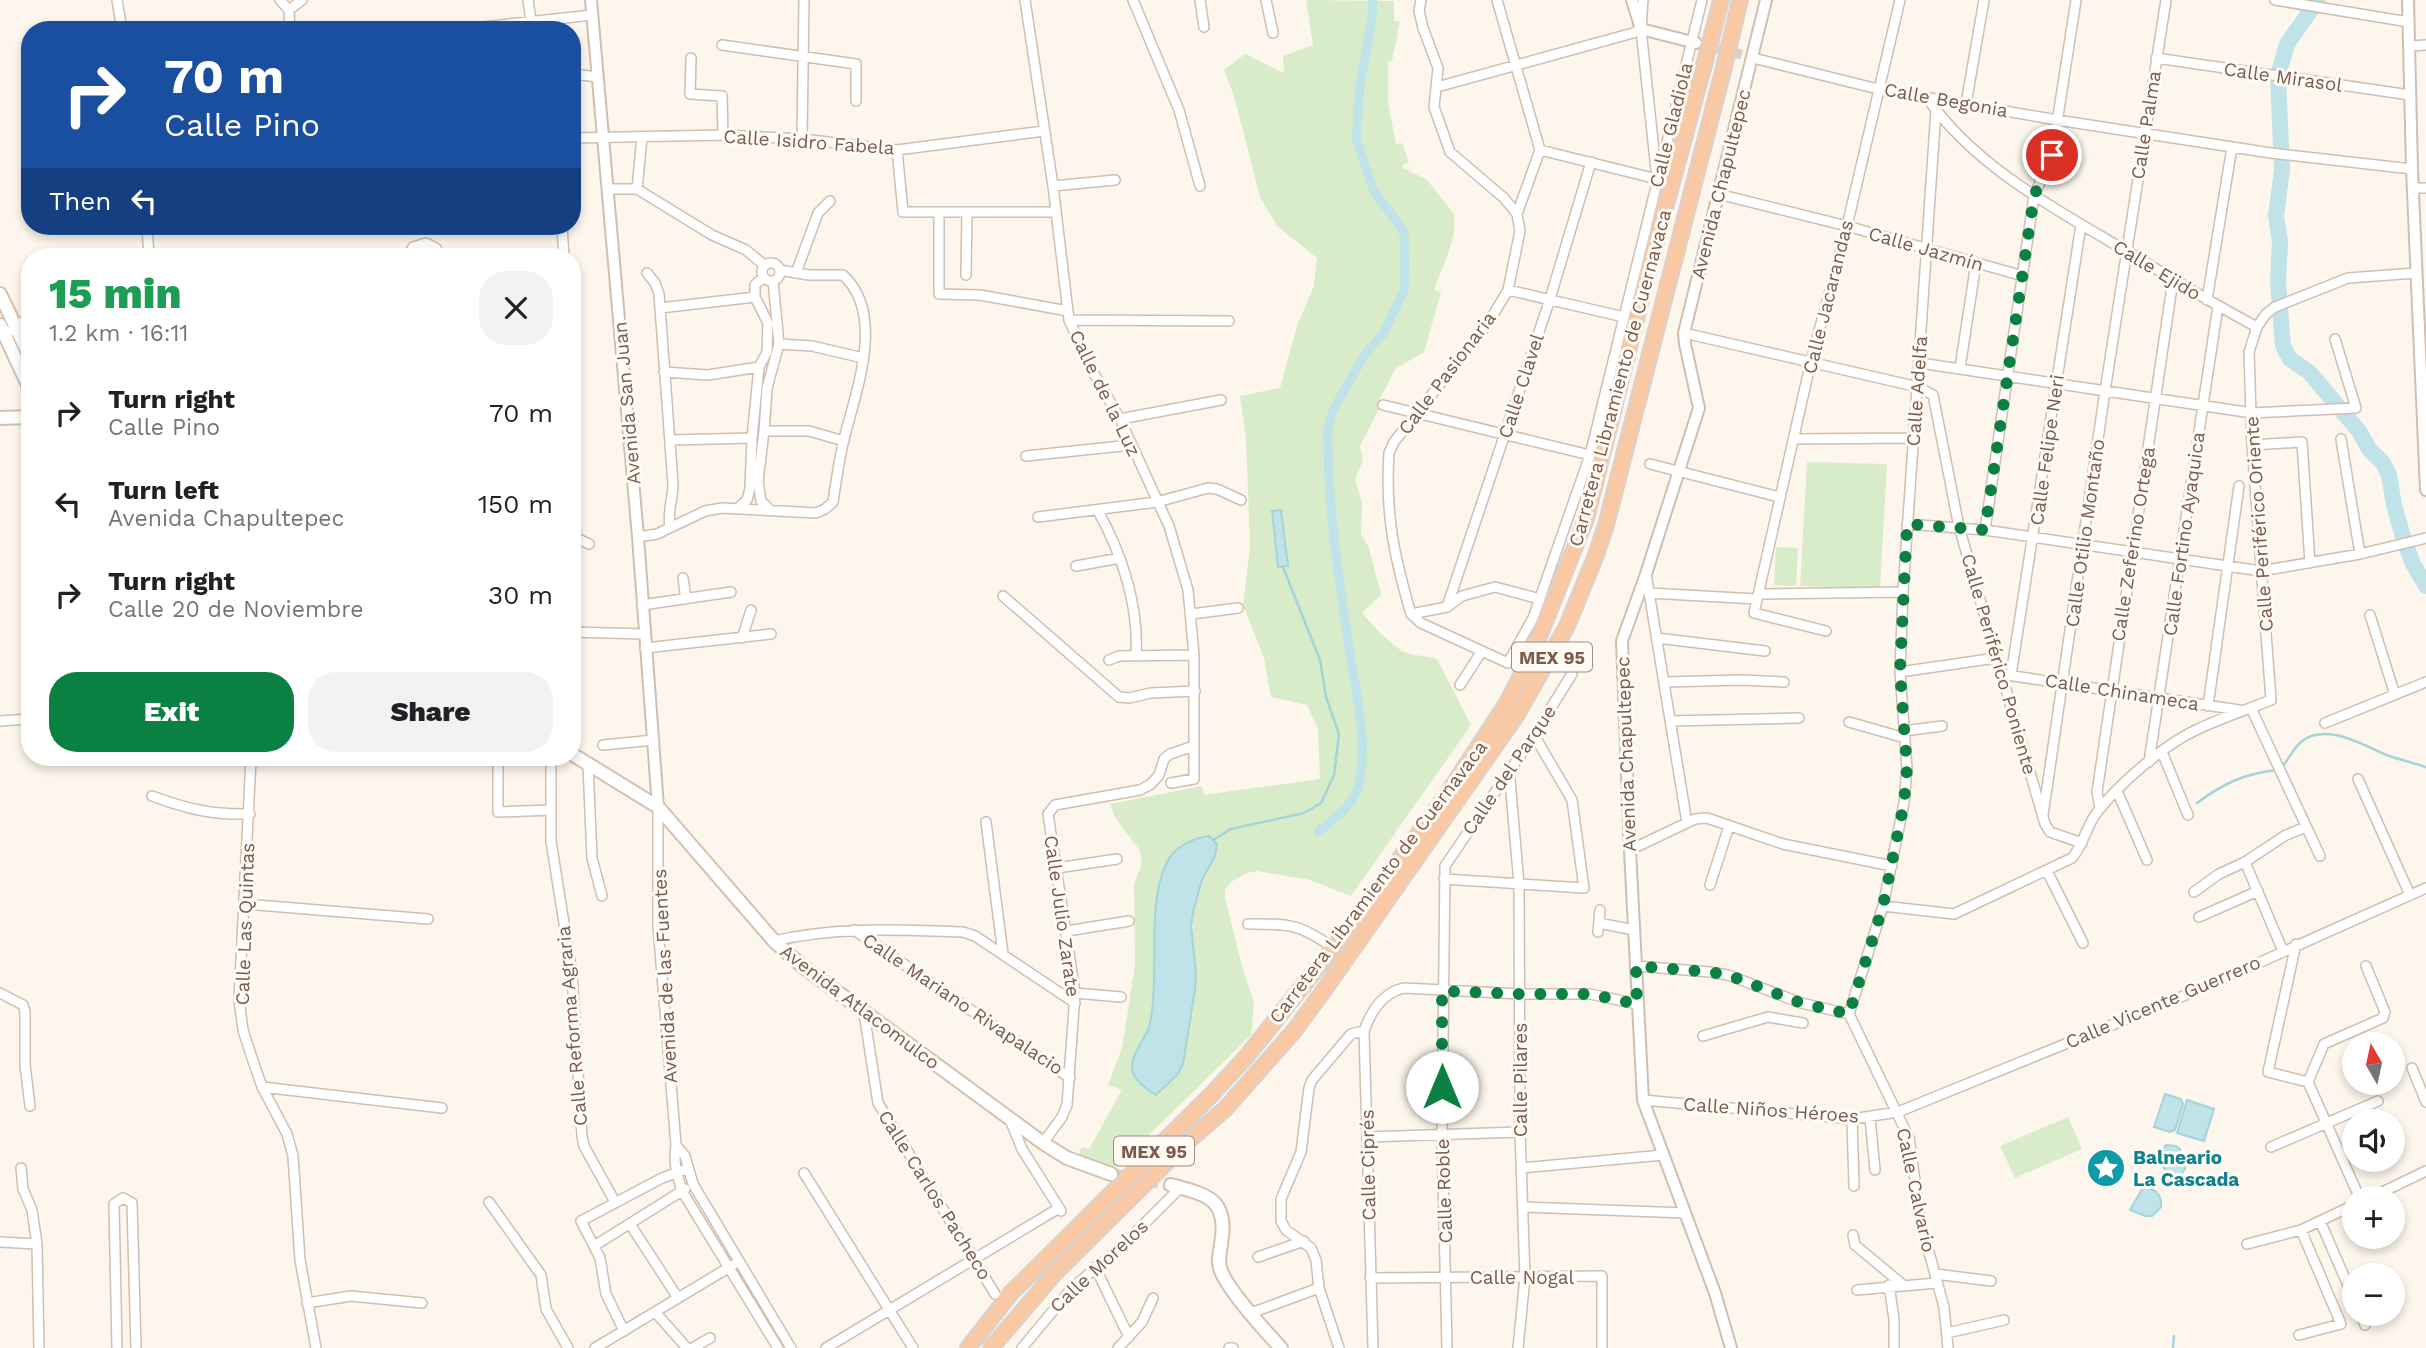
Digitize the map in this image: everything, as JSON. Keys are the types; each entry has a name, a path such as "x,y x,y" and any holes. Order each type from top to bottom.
{"highway":[{"name":"Carretera Libramiento de Cuernavaca","path":"968,1348 1011,1293 1237,1066 1332,948 1469,763 1507,704 1549,615 1586,519 1649,268 1721,0"},
{"name":"Carretera Libramiento de Cuernavaca","path":"991,1348 1056,1272 1185,1144 1226,1108 1294,1031 1516,716 1546,666 1585,584 1606,525 1740,0"}],"main road":[{"path":"0,294 21,337"},
{"path":"2,330 21,370"},
{"path":"0,418 21,417"},
{"name":"Avenida Atlacomulco","path":"581,760 658,807 774,942 802,966 1043,1143 1067,1158 1111,1174"},
{"path":"1176,1186 1215,1202 1225,1225 1218,1261 1222,1273 1281,1348"}],"street":[{"path":"117,0 120,21"},
{"path":"280,0 289,10 290,21"},
{"path":"289,10 302,0"},
{"path":"528,0 531,21 593,15"},
{"name":"Avenida San Juan","path":"591,0 638,537 658,807"},
{"path":"802,139 804,0"},
{"name":"Calle de la Luz","path":"1025,0 1069,316 1093,372 1120,419 1169,526 1188,590 1194,655 1194,779 1171,783"},
{"path":"1133,0 1179,110 1200,186"},
{"path":"1200,0 1204,27"},
{"path":"1266,0 1272,33"},
{"path":"1421,0 1419,11 1423,28 1438,68 1434,107 1450,152 1504,198 1517,214"},
{"path":"1497,0 1540,150 1517,214"},
{"path":"1632,0 1641,29"},
{"path":"1540,150 1657,179 1641,29 1643,0"},
{"name":"Calle Gladiola","path":"1411,614 1421,623 1508,663 1533,618 1590,455 1657,179 1694,43 1702,0"},
{"name":"Avenida Chapultepec","path":"1731,1348 1716,1293 1643,1100 1622,641 1699,408 1684,333 1766,0"},
{"name":"Calle Jacarandas","path":"1826,631 1754,615 1811,361 1847,226 1900,0"},
{"path":"1966,104 1984,0"},
{"path":"1985,530 2034,196 2052,155 2076,0"},
{"name":"Calle Palma","path":"2126,251 2166,0"},
{"path":"2275,0 2409,22"},
{"path":"2408,0 2412,169 2426,490"},
{"path":"1437,87 1517,67 1641,29 1694,43"},
{"path":"722,45 856,64 856,101"},
{"path":"2409,46 2426,46"},
{"name":"Calle Begonia","path":"1750,57 1878,89 2057,120 2271,153 2412,169"},
{"path":"691,58 690,94 722,96 723,135"},
{"name":"Calle Mirasol","path":"2156,58 2410,95"},
{"path":"581,75 598,77"},
{"name":"Calle Ejido","path":"1927,98 1981,157 2034,196 2257,327"},
{"name":"Calle Adelfa","path":"1900,671 1907,524 1936,110"},
{"name":"Calle Isidro Fabela","path":"581,138 723,135 802,139 897,150 1044,131"},
{"path":"637,189 642,137"},
{"path":"2207,300 2232,147"},
{"path":"897,150 903,212 1056,212"},
{"name":"Calle Clavel","path":"1447,607 1550,299 1591,162"},
{"path":"1053,186 1115,180"},
{"path":"2413,188 2426,188"},
{"path":"608,190 637,189 712,235 746,250 764,265"},
{"name":"Calle Jazmín","path":"1718,194 1847,226 2023,276"},
{"path":"796,273 818,213 830,201"},
{"path":"940,212 939,294 980,295 1069,316 1228,321"},
{"path":"966,275 967,212"},
{"name":"Calle Pasionaria","path":"1411,614 1396,564 1390,531 1387,480 1389,453 1394,442 1489,322 1508,289 1518,248 1520,231 1517,214"},
{"name":"Calle Felipe Neri","path":"2007,676 2034,536 2081,225"},
{"path":"412,248 426,243 436,248"},
{"name":"Calle Otilio Montaño","path":"2043,815 2126,251"},
{"path":"638,537 657,534 705,511 722,508 816,513 833,502 863,359 864,309 858,292 844,275 810,275 780,270 775,263 764,265"},
{"path":"1960,368 1976,263"},
{"path":"763,278 761,271 764,265"},
{"path":"770,510 761,501 758,481 767,388 779,344 774,281 780,270"},
{"path":"647,273 659,294 671,440 673,484 672,508 668,517 670,526"},
{"path":"2257,327 2275,307 2348,278 2416,273"},
{"path":"763,278 774,281"},
{"path":"737,509 747,500 750,488 759,367 767,352 768,323 755,297 755,285 763,278"},
{"name":"Calle Zeferino Ortega","path":"2100,808 2097,792 2111,690 2173,280"},
{"path":"1508,289 1624,317"},
{"path":"660,308 755,297"},
{"name":"Calle Fortino Ayaquica","path":"2149,762 2218,306"},
{"path":"2,330 21,322"},
{"name":"Calle Periférico Oriente","path":"2246,709 2271,700 2252,445 2249,352 2257,327"},
{"path":"1684,333 1918,387"},
{"path":"1920,363 2252,413 2357,408 2335,339"},
{"path":"779,344 812,346 863,359"},
{"path":"664,372 708,375 759,367"},
{"name":"Calle Periférico Poniente","path":"1918,387 1929,391 1935,400 1959,527 1996,658 2007,676 2043,815 2050,832 2082,843"},
{"path":"1120,419 1221,400"},
{"path":"1383,405 1590,455"},
{"path":"764,430 809,431 844,441"},
{"path":"671,440 752,438"},
{"path":"1794,439 1913,438"},
{"path":"2341,439 2360,554"},
{"path":"2252,445 2302,442 2310,563"},
{"path":"1026,456 1132,446"},
{"path":"1650,464 1779,496"},
{"path":"2208,706 2239,486"},
{"path":"1038,517 1157,502 1208,488 1217,489 1241,500"},
{"path":"672,508 685,519"},
{"path":"1098,511 1120,558 1136,620 1136,655"},
{"path":"1907,524 2034,536 2261,571 2360,554 2426,538"},
{"path":"581,540 589,544"},
{"path":"1076,566 1120,558"},
{"path":"1646,574 1687,823"},
{"path":"683,578 686,598"},
{"path":"1411,614 1447,607 1462,596 1495,587 1540,599"},
{"path":"642,606 731,592"},
{"path":"1649,593 1758,596 1903,592"},
{"path":"1003,596 1119,697 1195,691"},
{"path":"1192,614 1238,608"},
{"path":"742,638 751,610"},
{"path":"2370,615 2395,695"},
{"path":"581,632 644,635"},
{"path":"645,648 771,634"},
{"path":"1657,638 1765,650"},
{"path":"1460,685 1482,652"},
{"path":"1109,660 1119,656 1136,655 1194,655"},
{"path":"1636,966 1728,975 1801,1003 1849,1014 1883,906 1904,803 1907,768 1900,671 1996,658"},
{"name":"Calle del Parque","path":"1445,866 1572,674"},
{"name":"Calle Chinameca","path":"2007,676 2208,706 2246,709"},
{"path":"1665,682 1784,682"},
{"path":"2325,723 2426,682"},
{"path":"1883,906 1954,914 2072,858 2082,843 2090,821 2100,808 2149,762 2196,730 2246,709 2319,856"},
{"path":"1671,721 1799,718"},
{"path":"0,721 21,720"},
{"path":"1849,722 1905,735 1942,726"},
{"path":"1444,879 1584,888 1572,800 1534,735"},
{"path":"603,745 654,740"},
{"name":"Calle Julio Zarate","path":"1043,1143 1062,1117 1067,1105 1075,998 1048,814 1050,808 1140,790 1152,784 1170,754 1194,746"},
{"path":"2162,752 2188,815"},
{"path":"588,765 592,858 601,895"},
{"name":"Calle Las Quintas","path":"251,766 239,1000 243,1030 262,1087 287,1134 293,1156 300,1260 316,1348"},
{"path":"498,766 498,812 551,810"},
{"name":"Calle Reforma Agraria","path":"551,766 551,841 572,974 582,1136 584,1146 615,1202"},
{"name":"Calle Pilares","path":"1509,769 1519,884 1520,1132 1525,1277 1518,1348"},
{"path":"2358,779 2410,895"},
{"path":"2117,791 2147,860"},
{"path":"152,796 191,810 223,815 250,814"},
{"name":"Avenida de las Fuentes","path":"658,807 657,926 676,1172 682,1191 778,1348"},
{"path":"1630,850 1695,819 1707,818 1783,844 1892,866"},
{"path":"986,822 1003,954"},
{"path":"1710,885 1729,826"},
{"path":"2194,892 2219,874 2245,862 2286,835 2306,827"},
{"path":"1057,869 1117,859"},
{"path":"2245,862 2283,951"},
{"name":"Calle Roble","path":"1445,866 1442,1135 1447,1348"},
{"path":"2047,870 2082,943"},
{"name":"Calle Vicente Guerrero","path":"1898,1112 2198,990 2426,888"},
{"path":"2199,916 2258,891"},
{"path":"245,904 428,919"},
{"path":"1600,911 1599,928 1634,930"},
{"path":"1067,931 1129,921"},
{"path":"1248,924 1298,926 1332,948"},
{"path":"852,929 962,932 975,936 1075,998 1121,997"},
{"name":"Calle Mariano Rivapalacio","path":"774,942 800,935 852,929 1070,1077"},
{"path":"2297,944 2268,1072 2308,1082"},
{"path":"2354,1186 2308,1082 2323,1044 2383,1018 2385,1012 2366,966"},
{"path":"1339,1348 1319,1288 1311,1248 1286,1230 1280,1211 1281,1199 1301,1152 1312,1080 1351,1034 1364,1031 1375,1007 1392,991 1404,988 1520,994 1590,994 1637,1004"},
{"path":"0,993 23,1005 25,1012 25,1065 30,1106"},
{"path":"1703,1036 1769,1017 1800,1023 1801,1003"},
{"name":"Calle Carlos Pacheco","path":"864,1013 878,1103 995,1294"},
{"name":"Calle Calvario","path":"1849,1014 1909,1138 1921,1223 1936,1278 1948,1348"},
{"name":"Calle Ciprés","path":"1364,1031 1373,1348"},
{"path":"2412,1068 2426,1102"},
{"path":"262,1087 442,1108"},
{"name":"Calle Niños Héroes","path":"1643,1100 1852,1119 1898,1112"},
{"path":"2271,1147 2378,1101"},
{"path":"1870,1118 1875,1170"},
{"path":"1852,1119 1854,1186"},
{"path":"826,1348 1060,1211 1022,1149 1010,1120"},
{"path":"1367,1137 1520,1132"},
{"name":"Avenida de las Fuentes","path":"676,1146 685,1156 693,1184 791,1348"},
{"path":"1521,1168 1663,1155"},
{"path":"21,1168 23,1189 32,1210 37,1244 39,1348"},
{"path":"624,1331 606,1294 604,1274 581,1221 676,1172 687,1169"},
{"path":"2395,1186 2426,1171"},
{"path":"804,1173 913,1348"},
{"path":"594,1246 693,1184"},
{"name":"Calle Morelos","path":"1025,1346 1046,1317 1095,1267 1121,1247 1176,1186"},
{"path":"117,1348 114,1204 123,1198 132,1203 136,1348"},
{"path":"489,1202 541,1275 546,1309 568,1348"},
{"path":"1523,1207 1685,1213"},
{"path":"2247,1244 2301,1230 2342,1211"},
{"path":"2320,1221 2342,1271"},
{"path":"630,1224 678,1298"},
{"path":"2298,1335 2341,1324 2301,1230"},
{"path":"1853,1235 1855,1245 1902,1284"},
{"path":"1258,1257 1304,1241"},
{"path":"0,1242 37,1244"},
{"path":"595,1348 738,1263"},
{"path":"1095,1267 1129,1337"},
{"name":"Calle Nogal","path":"1370,1278 1602,1276 1602,1348"},
{"path":"1857,1290 1936,1278 1991,1281"},
{"path":"1889,1285 1894,1319 1894,1348"},
{"path":"115,1287 134,1287"},
{"path":"1251,1313 1319,1288"},
{"path":"307,1303 351,1296 422,1303"},
{"path":"1118,1348 1142,1322 1153,1298"},
{"path":"655,1312 688,1348"},
{"path":"1947,1333 2004,1320"},
{"path":"693,1348 710,1338"}],"green space":[{"path":"1306,0 1394,1 1394,21 1400,21 1392,61 1388,62 1388,102 1396,144 1402,143 1409,162 1402,165 1403,168 1427,180 1454,214 1452,243 1434,290 1441,292 1425,349 1423,353 1396,368 1360,446 1363,461 1355,479 1362,503 1361,534 1369,548 1381,595 1362,613 1402,651 1437,659 1471,725 1351,896 1310,880 1257,871 1231,882 1225,890 1225,898 1254,1003 1251,1035 1116,1167 1077,1158 1082,1147 1089,1149 1122,1090 1108,1085 1122,1048 1135,965 1134,884 1142,864 1140,851 1115,817 1110,804 1202,786 1204,795 1320,779 1318,729 1307,705 1271,697 1264,658 1243,605 1250,546 1246,439 1240,396 1280,388 1297,326 1314,286 1317,258 1277,226 1260,197 1234,96 1224,70 1245,54 1284,73 1283,56 1313,45"},
{"path":"1807,462 1887,464 1880,589 1800,586"},
{"path":"1776,547 1798,548 1796,586 1774,585"},
{"path":"2068,1117 2082,1149 2015,1178 2000,1146"}],"water":[{"path":"1281,510 1288,566 1278,567 1272,511"},
{"path":"1209,836 1217,844 1215,856 1202,880 1193,912 1191,927 1195,990 1183,1064 1177,1075 1156,1095 1137,1080 1132,1062 1150,1023 1153,1004 1156,900 1169,858 1190,841"},
{"path":"2165,1094 2181,1099 2183,1104 2175,1130 2170,1132 2154,1127"},
{"path":"2187,1100 2214,1109 2204,1141 2177,1133"},
{"path":"2166,1145 2180,1149 2185,1169 2181,1174 2169,1176 2163,1166 2162,1151"},
{"path":"2144,1186 2160,1198 2161,1207 2152,1216 2130,1210"}],"waterway":[{"path":"1318,832 1351,802 1357,790 1362,754 1360,716 1334,536 1328,430 1333,410 1365,354 1383,334 1405,288 1404,232 1374,191 1356,139 1360,84 1373,0"},
{"path":"2318,0 2287,44 2278,76 2282,170 2276,216 2280,242 2278,283 2283,346 2290,359 2309,372 2383,463 2389,475 2403,537 2413,564 2426,586"},
{"path":"1213,840 1231,829 1304,813 1321,803 1334,775 1339,734 1326,697 1320,660 1283,567"},
{"path":"2282,767 2302,741 2323,734 2346,738 2389,756 2426,767"},
{"path":"2197,803 2235,780 2276,770"},
{"path":"2173,1348 2174,1336"}],"tunnel":[{"path":"1703,45 1747,56"},
{"path":"1111,1174 1171,1185"}],"place":[{"name":"Balneario La Cascada","path":"2106,1168"}],"route":[{"path":"1442,1087 1442,991 1590,994 1637,1004 1636,966 1728,975 1801,1003 1849,1014 1883,906 1904,803 1907,768 1900,671 1907,524 1985,530 2034,196 2052,155"}]}
